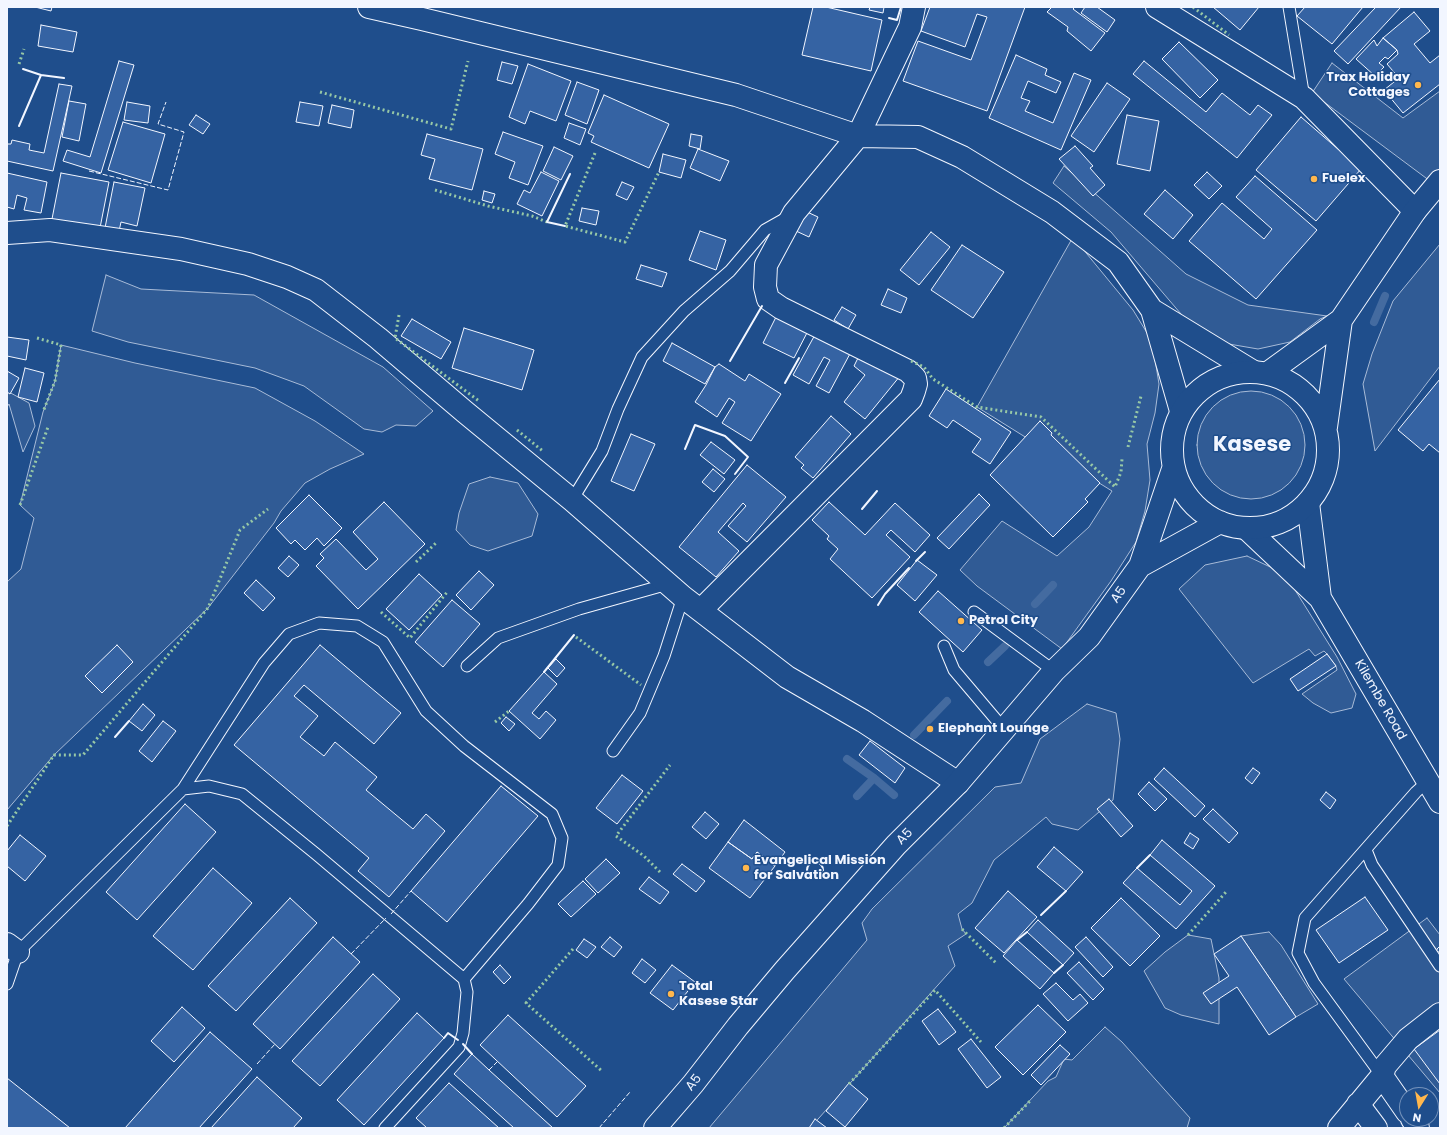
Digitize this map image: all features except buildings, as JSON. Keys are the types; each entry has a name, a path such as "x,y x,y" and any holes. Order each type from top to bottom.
{"main road":[{"path":"369,7 422,18 736,95 858,136 918,137 962,157 1052,212 1118,262 1152,310 1181,411"},
{"path":"701,610 911,399 916,384 915,378 908,371 781,308 768,299 765,287 766,265 794,213 858,136 910,26 914,7"},
{"path":"1158,7 1304,98 1415,212"},
{"name":"A5","path":"1260,372 1341,320 1415,212 1440,181"},
{"path":"7,232 50,230 181,249 248,264 286,277 316,290 378,338 464,412 572,500 676,590 787,677 863,721 958,783"},
{"path":"1152,310 1260,372"},
{"name":"A5","path":"1173,469 1190,501 1220,522 1246,528 1269,526 1290,517 1308,503 1323,480 1329,454 1326,427 1341,320"},
{"name":"A5","path":"656,1128 785,970 896,845 958,783 1054,671 1089,637 1140,566 1173,469 1171,439 1181,411 1199,390 1224,375 1260,372 1293,384 1313,403 1326,427"},
{"name":"Kilembe Road","path":"1308,503 1320,598"},
{"name":"A5","path":"1140,566 1220,522"},
{"name":"Kilembe Road","path":"1246,528 1320,598 1440,802"},
{"path":"1339,1128 1382,1076 1385,1066 1408,1039 1440,1014"},
{"path":"1382,1076 1399,1100"},
{"path":"1358,1104 1376,1128"}],"lane":[{"path":"1289,7 1304,98"},
{"path":"572,500 602,451 618,409 642,357 684,311 730,271 765,230 794,213"},
{"path":"467,666 498,638 579,609 676,590 664,656 640,713 614,751"},
{"path":"974,612 1054,671"},
{"path":"7,984 13,948 183,789 264,663 289,634 319,623 357,626 383,642 426,711 464,746 552,814 562,838 558,865 528,904 464,979"},
{"path":"944,646 954,670 1004,729"},
{"path":"1382,1076 1314,983 1298,953 1305,918 1416,792 1427,782"},
{"path":"183,789 209,786 242,794 316,854 464,979 467,992 463,1032 459,1047 385,1128"},
{"path":"1366,850 1372,865 1440,966"}],"shaded area":[{"path":"1332,63 1403,118 1440,91 1440,168 1430,181 1312,93"},
{"path":"1064,166 1186,274 1248,305 1327,316 1320,319 1290,342 1258,349 1223,343 1187,321 1111,232 1053,183"},
{"path":"1073,237 1133,310 1152,341 1159,384 1155,413 1147,444 1150,480 1145,511 1136,542 1111,581 1062,649 977,586 960,570 1002,521 1057,556 1089,527 1112,491 977,407"},
{"path":"1440,244 1440,366 1375,451 1363,384 1372,354 1393,301"},
{"path":"106,275 141,289 254,295 383,367 433,411 416,426 396,425 382,432 364,429 304,386 255,368 128,342 92,331"},
{"path":"61,345 135,363 255,388 315,421 364,454 330,469 305,483 281,511 274,523 208,608 54,755 7,810 7,582 21,569 34,518 20,505 43,412 55,381"},
{"path":"7,391 29,403 35,426 23,452 9,404 7,407"},
{"path":"1251,391 1272,395 1289,407 1301,424 1305,445 1301,466 1289,483 1272,495 1251,499 1230,495 1213,483 1201,466 1197,445 1201,424 1213,407 1230,395"},
{"path":"490,477 518,483 538,514 532,536 488,551 470,545 456,530 459,513 469,484"},
{"path":"1247,556 1285,574 1337,657 1356,694 1352,708 1331,713 1313,703 1302,694 1337,670 1336,666 1324,651 1315,656 1309,649 1253,683 1179,589 1205,565"},
{"path":"1087,704 1116,713 1120,739 1113,800 1078,830 1052,824 1046,817 994,860 972,903 958,914 962,929 966,934 948,946 955,966 810,1128 709,1128 867,940 862,923 872,909 995,787 1021,783 1040,739"},
{"path":"1427,918 1440,935 1440,1093 1439,1087 1435,1087 1344,979"},
{"path":"1269,932 1281,945 1318,1004 1296,1017 1241,936"},
{"path":"1188,935 1211,939 1219,978 1219,1024 1181,1015 1165,1008 1144,971 1165,952"},
{"path":"1105,1027 1122,1042 1190,1118 1187,1128 1004,1128 1048,1081 1056,1077 1064,1059 1072,1060"}],"waterway":[{"path":"1374,322 1385,296"},
{"path":"1035,604 1053,585"},
{"path":"988,662 1005,646"},
{"path":"914,735 947,701"},
{"path":"847,759 874,778 894,795"},
{"path":"857,796 874,778"}],"hedge":[{"path":"1193,7 1229,35"},
{"path":"19,64 24,49"},
{"path":"320,92 451,129 468,61"},
{"path":"595,153 565,226 625,242 659,172"},
{"path":"435,190 488,206 532,216 547,222"},
{"path":"399,315 395,338 479,401"},
{"path":"37,338 61,345 55,381 43,412"},
{"path":"911,361 924,367 933,379 977,407 1041,417 1115,487 1121,472 1122,459"},
{"path":"1128,447 1141,396"},
{"path":"20,505 48,427"},
{"path":"517,430 544,452"},
{"path":"7,826 54,755 83,755 208,608 240,530 268,509"},
{"path":"416,562 436,543"},
{"path":"381,612 410,638 448,591"},
{"path":"576,637 641,685"},
{"path":"495,722 509,711"},
{"path":"660,872 644,856 616,836 670,765"},
{"path":"1188,935 1226,892"},
{"path":"962,929 997,964"},
{"path":"573,949 526,1003 603,1072"},
{"path":"849,1084 935,990 981,1042"},
{"path":"1004,1128 1030,1101"}],"fence":[{"path":"89,171 168,190 184,132 158,124 166,102"},
{"path":"391,914 411,891"},
{"path":"351,954 386,918"},
{"path":"1440,946 1437,949 1440,953"},
{"path":"257,1064 275,1044"},
{"path":"489,1070 497,1062"},
{"path":"599,1128 630,1092"}],"wall":[{"path":"889,18 897,20 901,7"},
{"path":"23,69 41,75 64,78"},
{"path":"19,126 41,75"},
{"path":"565,226 547,222 570,174"},
{"path":"730,361 762,306"},
{"path":"785,383 799,358"},
{"path":"685,449 695,425 725,436 748,457 735,474"},
{"path":"862,509 877,491"},
{"path":"916,561 925,552"},
{"path":"878,605 885,594 909,568"},
{"path":"544,672 574,635"},
{"path":"115,737 129,721"},
{"path":"1137,868 1150,855"},
{"path":"812,862 818,862 823,867 823,870 821,876 818,878 812,878 807,873 807,867 812,862"},
{"path":"1041,915 1066,891"},
{"path":"1017,940 1027,932"},
{"path":"1054,973 1063,965"},
{"path":"444,1038 448,1033 458,1040"},
{"path":"463,1044 472,1054"}],"place":[{"name":"Trax Holiday Cottages","path":"1418,85"},
{"name":"Fuelex","path":"1314,179"},
{"name":"Petrol City","path":"961,621"},
{"name":"Elephant Lounge","path":"930,729"},
{"name":"Evangelical Mission for Salvation","path":"746,868"},
{"name":"Total Kasese Star","path":"671,994"}],"district":[{"name":"Kasese","path":"1252,446"}]}
